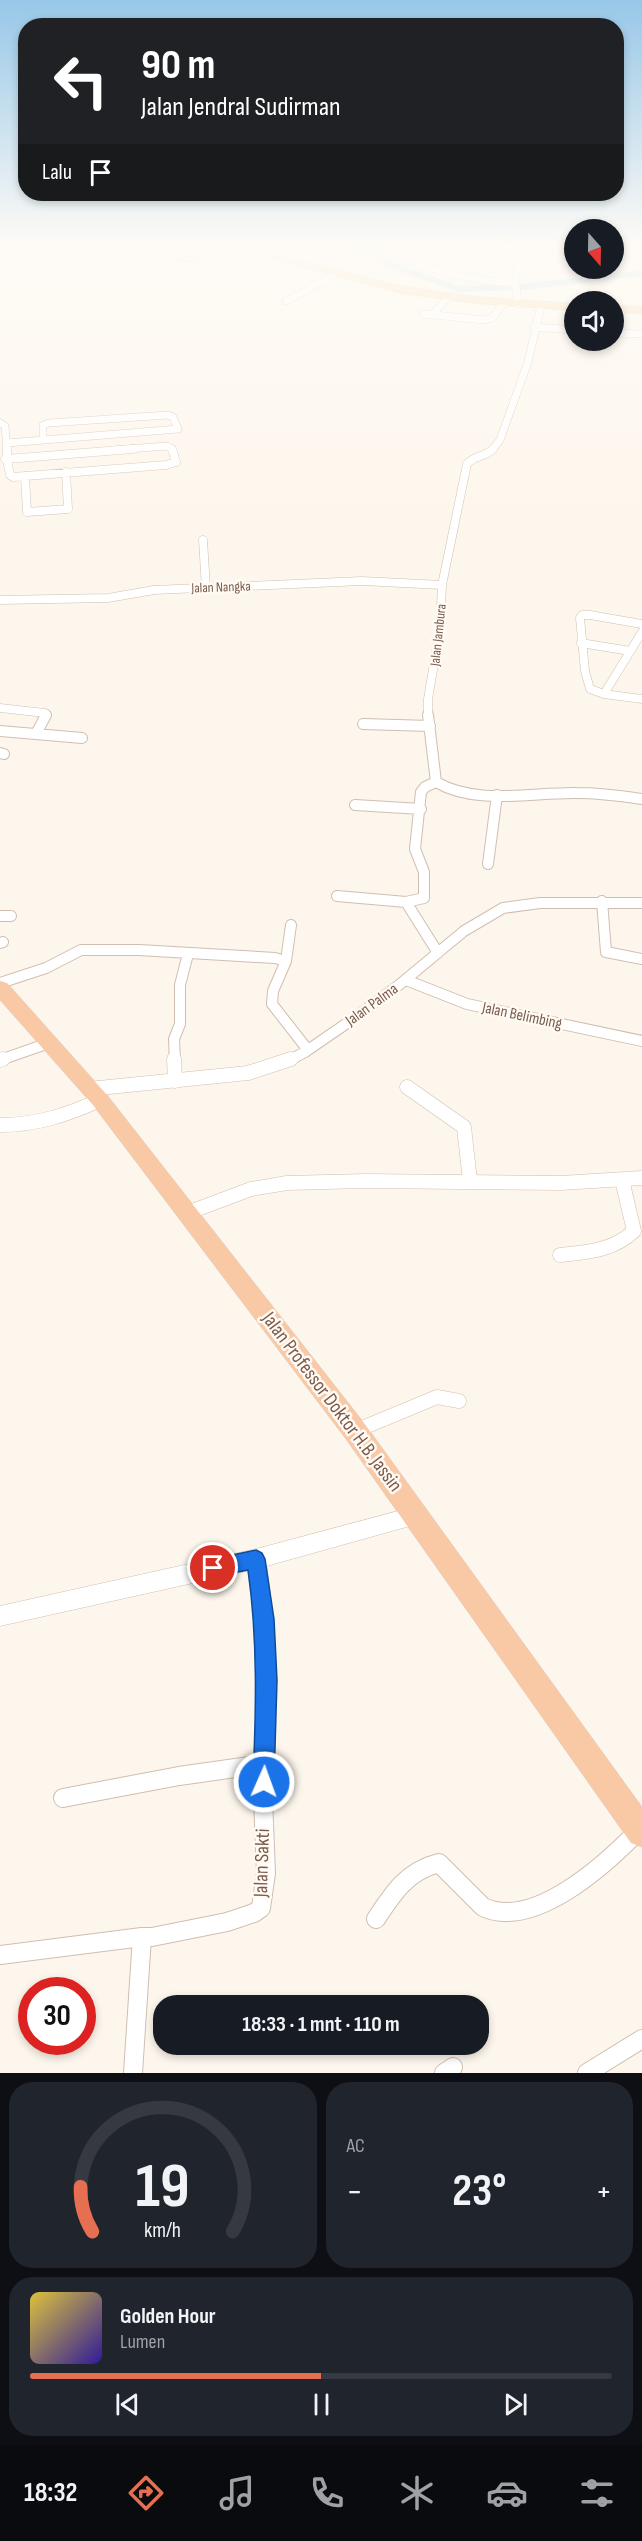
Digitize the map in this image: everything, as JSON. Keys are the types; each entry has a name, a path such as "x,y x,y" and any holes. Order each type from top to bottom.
{"highway":[{"name":"Jalan Professor Doktor H.B. Jassin","path":"0,988 94,1094 355,1431 641,1830"}],"street":[{"name":"Jalan Jambura","path":"436,782 427,710 440,628 442,585 467,464 472,458 493,451 519,389 531,340"},
{"path":"4,441 43,440 178,429 173,417 168,415 50,423 42,425 43,440"},
{"path":"0,423 4,426 5,459 9,475"},
{"path":"0,476 166,465 176,462 173,449 167,447 5,459"},
{"path":"25,476 27,512 68,509 66,472"},
{"path":"203,540 206,588"},
{"name":"Jalan Nangka","path":"0,600 114,598 154,590 362,581 442,585"},
{"path":"642,624 590,615 582,615 580,618 581,643 590,689 604,694 642,699"},
{"path":"604,694 642,632"},
{"path":"581,643 630,651"},
{"path":"0,708 45,713 36,734"},
{"path":"363,724 430,726"},
{"path":"0,731 82,738"},
{"path":"337,896 406,902 422,899 424,872 415,849 422,792 425,787 436,782 441,787 456,791 497,795 577,793 642,799"},
{"path":"488,864 497,795"},
{"path":"355,805 421,809"},
{"path":"602,901 606,952 642,958"},
{"name":"Jalan Palma","path":"0,1125 30,1126 44,1123 94,1094 248,1072 285,1062 308,1050 406,980 464,931 503,908 540,903 602,901 642,903"},
{"path":"406,902 438,953"},
{"path":"291,925 286,961 273,985 272,1004 308,1050"},
{"path":"0,983 46,968 81,950 140,950 255,956 286,961"},
{"path":"175,1081 174,1039 180,1024 180,985 188,954"},
{"name":"Jalan Belimbing","path":"406,980 467,1004 642,1041"},
{"path":"0,1060 49,1043"},
{"path":"408,1087 464,1126 470,1181"},
{"path":"187,1213 251,1190 287,1183 470,1181 561,1183 642,1178"},
{"path":"560,1255 609,1248 624,1242 630,1236 634,1231 622,1180"},
{"path":"355,1431 436,1397 459,1401"},
{"path":"0,1616 256,1559 417,1515"},
{"name":"Jalan Sakti","path":"142,1937 220,1923 255,1913 260,1909 265,1874 266,1660 265,1619 256,1559"},
{"path":"63,1798 179,1776 264,1764"},
{"path":"376,1919 398,1884 421,1869 440,1863 478,1902 490,1910 508,1911 542,1904 598,1869 641,1830"},
{"path":"0,1955 142,1937 138,1966 134,2073"},
{"path":"587,2073 642,2039"}],"route":[{"path":"213,1568 256,1559 265,1619 267,1718 264,1782"}]}
